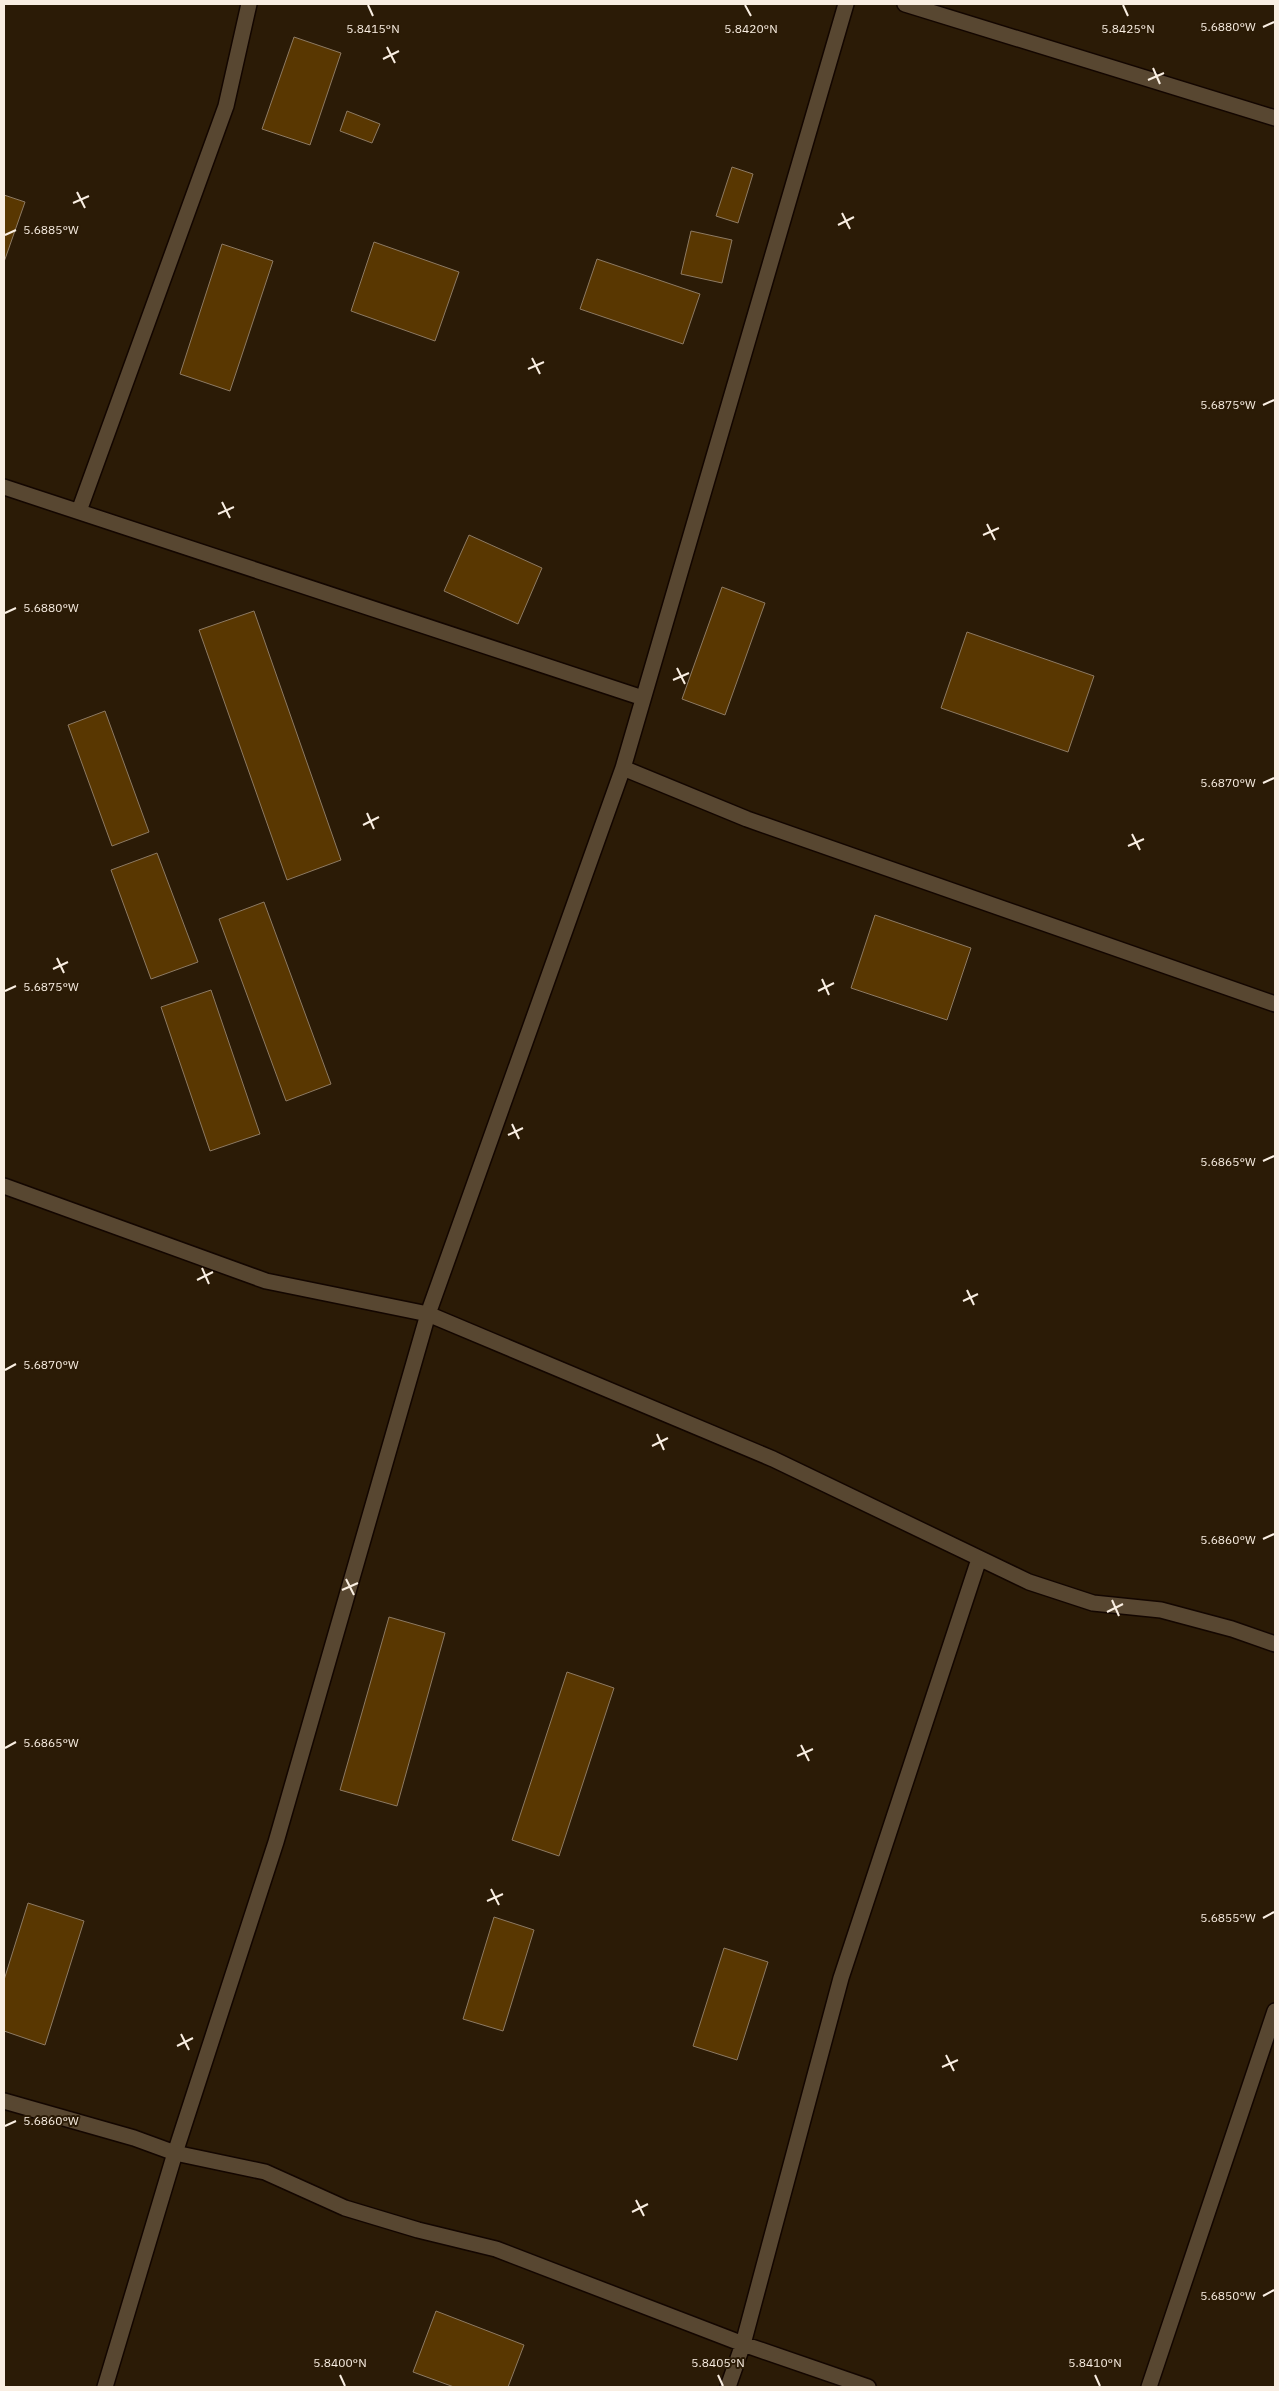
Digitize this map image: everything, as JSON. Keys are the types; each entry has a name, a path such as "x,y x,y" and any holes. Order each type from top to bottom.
{"street":[{"path":"79,511 226,106 249,4"},
{"path":"105,2387 175,2153 276,1842 428,1314 623,768 846,4"},
{"path":"904,4 1275,118"},
{"path":"4,487 643,698"},
{"path":"623,768 748,819 1275,1004"},
{"path":"4,1186 266,1281 428,1314 773,1459 1029,1582 1093,1603 1161,1610 1232,1629 1275,1644"},
{"path":"728,2387 743,2344 841,1978 979,1559"},
{"path":"1149,2387 1275,2011"},
{"path":"4,2101 134,2138 175,2153 265,2172 345,2208 418,2230 496,2249 743,2344 868,2387"}],"building":[{"path":"294,37 341,53 310,145 262,129"},
{"path":"347,111 380,124 372,143 340,131"},
{"path":"732,167 753,174 738,223 716,216"},
{"path":"4,195 25,202 4,262"},
{"path":"691,231 732,240 722,283 681,274"},
{"path":"374,242 459,272 435,341 351,311"},
{"path":"222,244 273,261 230,391 180,374"},
{"path":"597,259 700,294 683,344 580,309"},
{"path":"469,535 542,568 518,624 444,591"},
{"path":"722,587 765,603 725,715 682,699"},
{"path":"254,611 341,860 287,880 199,630"},
{"path":"967,632 1094,676 1068,752 941,708"},
{"path":"105,711 149,832 112,846 68,725"},
{"path":"157,853 198,962 151,979 111,870"},
{"path":"264,902 331,1084 286,1101 219,919"},
{"path":"875,915 971,948 947,1020 851,988"},
{"path":"211,990 260,1134 210,1151 161,1007"},
{"path":"389,1617 445,1633 397,1806 340,1790"},
{"path":"567,1672 614,1688 559,1856 512,1840"},
{"path":"28,1903 84,1921 45,2045 4,2031 4,1980"},
{"path":"494,1917 534,1930 503,2031 463,2019"},
{"path":"724,1948 768,1962 737,2060 693,2046"},
{"path":"436,2311 524,2345 508,2387 454,2387 413,2372"}]}
